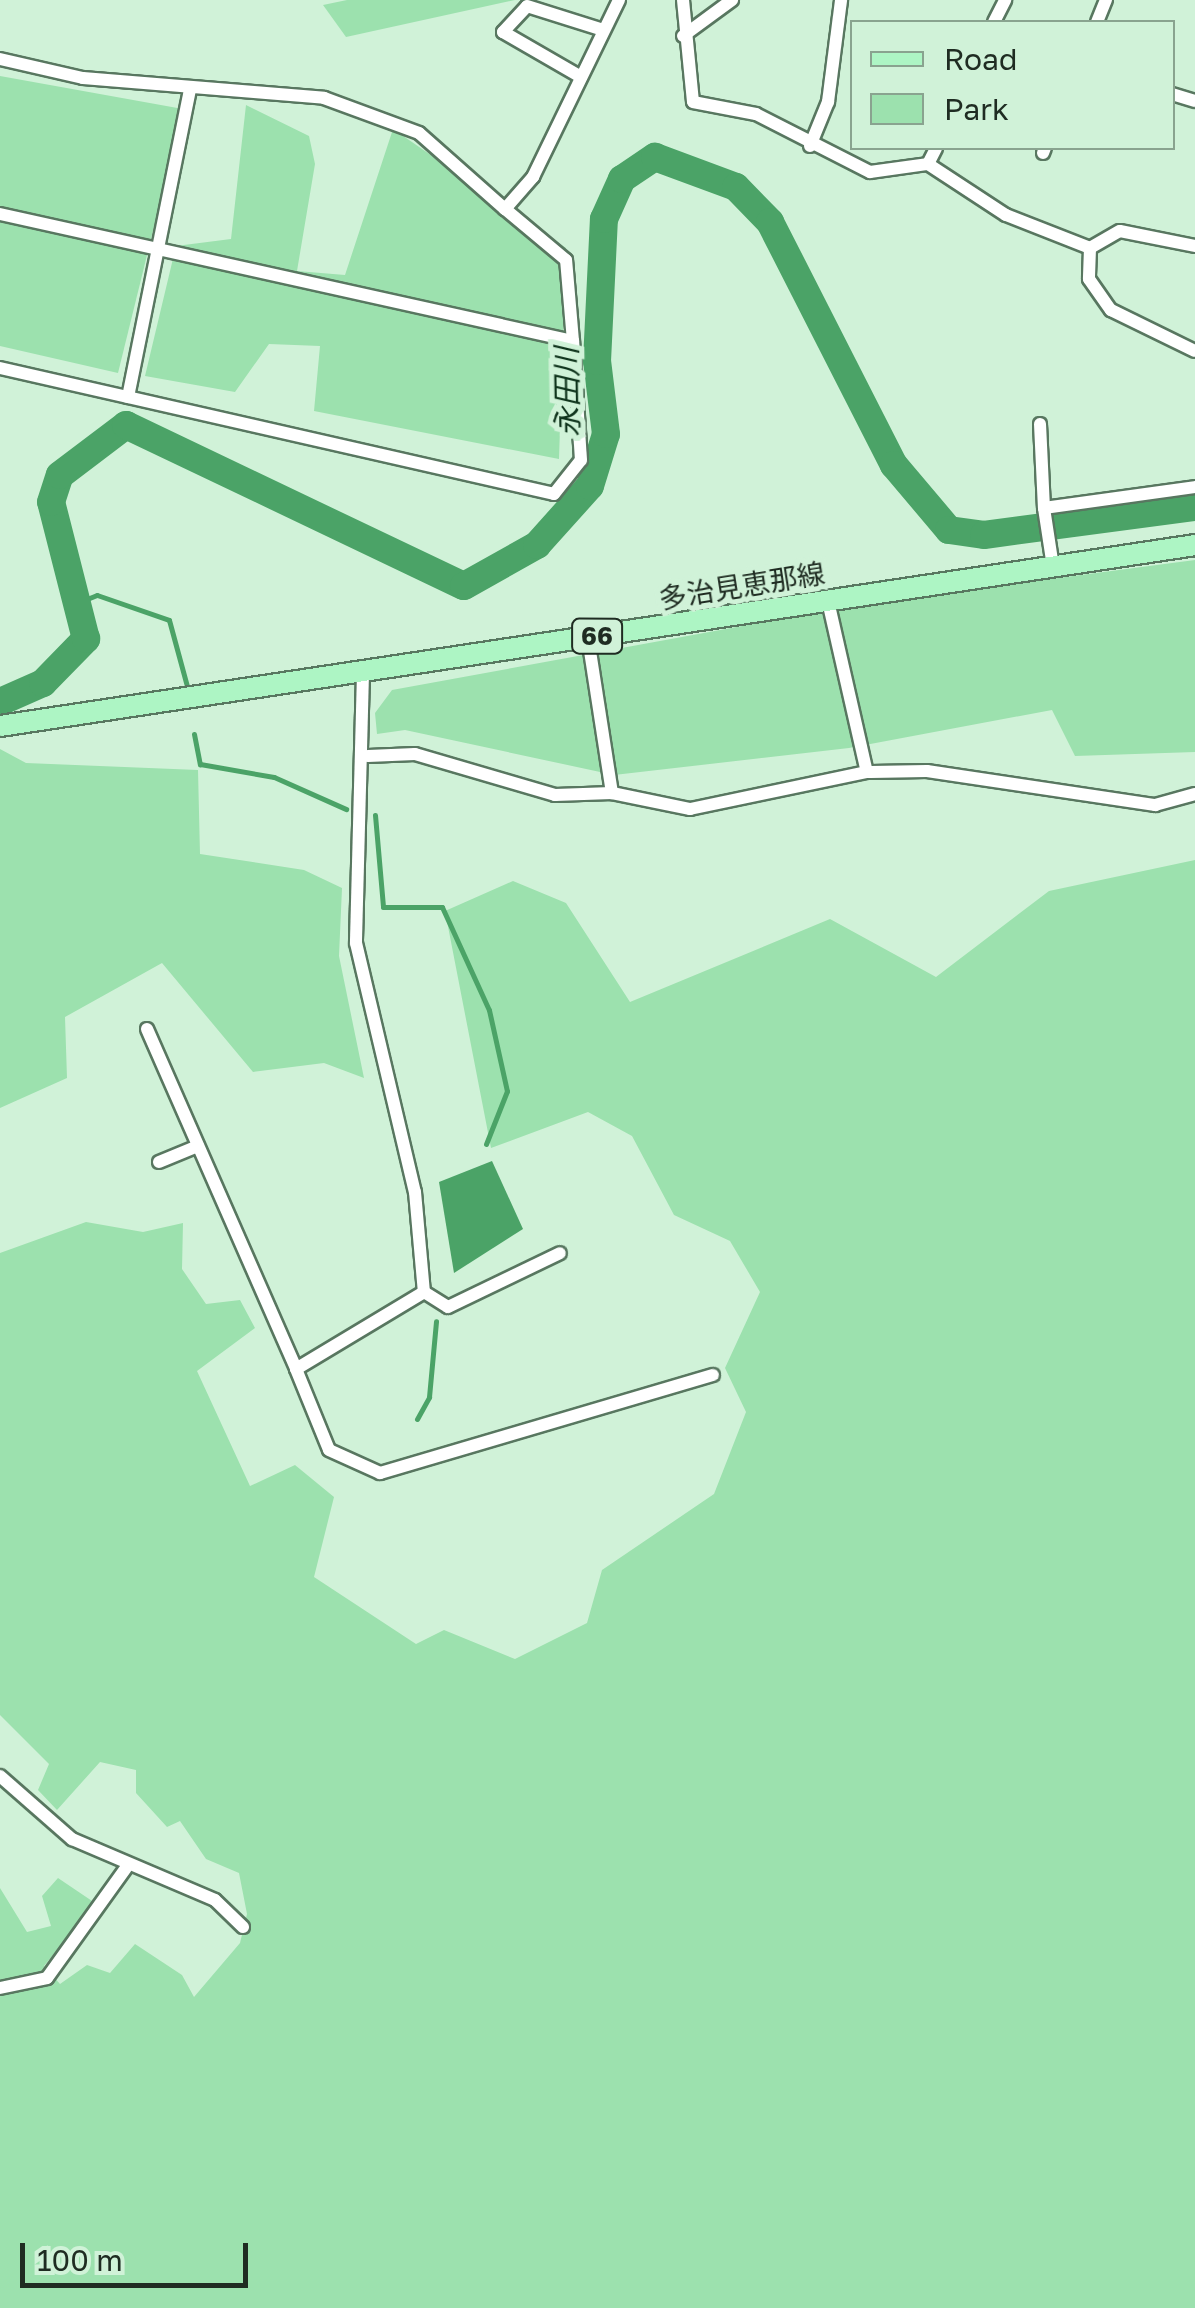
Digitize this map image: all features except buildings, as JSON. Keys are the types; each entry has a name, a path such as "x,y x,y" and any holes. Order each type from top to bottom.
{"main road":[{"name":"多治見恵那線","path":"0,726 828,601 1052,561 1195,545"}],"street":[{"path":"505,208 533,177 619,0"},
{"path":"683,0 683,36 693,102 756,114 810,146 870,172 928,164 1006,215 1090,248 1133,230 1195,246"},
{"path":"683,36 732,0"},
{"path":"810,146 828,102 840,0"},
{"path":"582,77 503,32 527,6 603,30"},
{"path":"0,59 190,90 324,98 419,133 566,260 581,460 554,494 0,368"},
{"path":"128,397 190,90"},
{"path":"928,164 935,150"},
{"path":"0,214 572,341"},
{"path":"1090,248 1089,279 1111,310 1195,350"},
{"path":"1040,424 1052,561"},
{"path":"1045,512 1195,487"},
{"path":"828,601 867,772"},
{"path":"588,638 612,793"},
{"path":"363,673 368,756 356,943 415,1192 424,1292"},
{"path":"368,756 415,754 555,795 612,793 690,809 867,772 927,771 1154,805 1195,794"},
{"path":"147,1029 329,1450 380,1473 713,1374"},
{"path":"159,1162 198,1146"},
{"path":"424,1292 448,1307 560,1253"},
{"path":"296,1368 424,1292"},
{"path":"0,1776 72,1839 126,1868 215,1900 243,1927"},
{"path":"0,1988 47,1978 126,1868"}],"green space":[{"path":"347,0 515,0 346,37 323,5"},
{"path":"0,76 183,109 118,373 0,346"},
{"path":"246,105 309,136 315,164 297,271 345,275 393,129 566,248 559,459 314,411 320,346 269,344 235,392 145,376 176,246 231,239"},
{"path":"1195,560 1195,752 1075,756 1052,710 849,748 614,775 405,730 377,734 375,713 392,690 874,602"},
{"path":"0,749 26,763 198,770 200,854 304,870 342,888 339,956 364,1078 324,1063 253,1072 162,963 65,1017 67,1078 0,1108"},
{"path":"1195,860 1195,2308 0,2308 0,1888 27,1932 51,1926 42,1896 58,1878 95,1903 44,1966 60,1984 87,1965 110,1973 135,1944 182,1975 194,1997 240,1943 247,1914 239,1873 206,1859 180,1821 167,1827 136,1793 136,1770 100,1762 57,1810 38,1790 49,1764 0,1715 0,1253 86,1222 143,1232 183,1223 182,1269 206,1304 240,1300 255,1328 197,1371 250,1486 295,1465 334,1497 314,1577 416,1644 444,1630 515,1659 587,1623 602,1570 714,1494 746,1412 725,1368 760,1292 730,1241 674,1215 632,1136 588,1112 491,1148 445,911 513,881 566,903 630,1002 830,919 936,977 1049,891"}],"shaded area":[{"path":"492,1161 523,1229 454,1273 439,1182"}],"waterway":[{"name":"永田川","path":"0,702 43,683 86,639 51,502 60,475 126,425 464,586 537,545 590,486 606,434 597,361 604,219 622,179 655,157 736,187 770,222 894,465 949,530 984,535 1195,507"},
{"path":"82,601 97,595 169,620 188,690"},
{"path":"194,734 200,764 274,777 346,809"},
{"path":"375,815 383,907 442,907 489,1010 507,1091 486,1144"},
{"path":"417,1419 429,1397 436,1321"}]}
